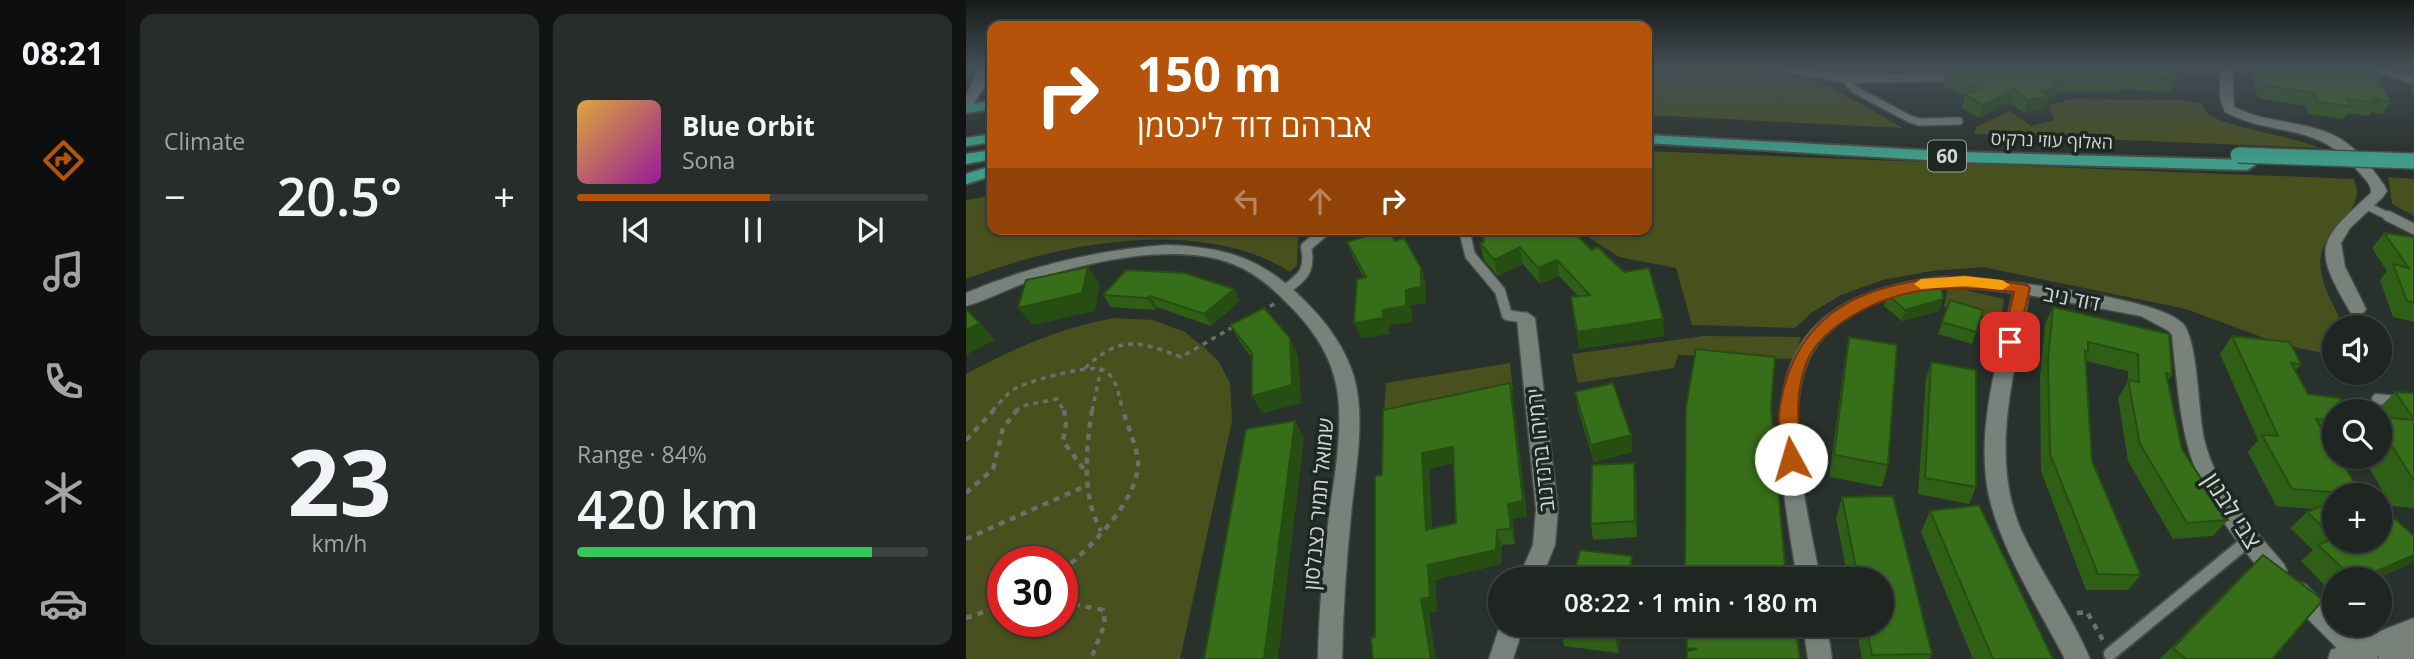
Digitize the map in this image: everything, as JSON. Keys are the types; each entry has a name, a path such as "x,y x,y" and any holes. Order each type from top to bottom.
{"highway":[{"path":"966,108 987,106"},
{"name":"האלוף עוזי נרקיס","path":"1652,129 2414,171"},
{"path":"966,142 987,139"},
{"name":"האלוף עוזי נרקיס","path":"1652,139 1947,156 2414,161"},
{"path":"966,159 987,156"},
{"path":"966,179 987,173"}],"street":[{"path":"2225,98 2229,109 2245,117 2302,129 2335,142 2348,151 2377,185 2380,191 2378,196 2365,205 2336,235 2332,245 2332,255 2357,309"},
{"name":"שמואל תמיר כצנלסון","path":"966,300 1065,266 1115,256 1163,251 1189,251 1228,257 1259,270 1287,292 1319,325 1332,344 1346,381 1349,404 1347,450 1332,590 1330,659"},
{"name":"דוד ניב","path":"1806,567 1788,436 1788,408 1799,361 1809,343 1842,313 1885,292 1910,286 1965,281 2022,288 2147,312 2173,323"},
{"path":"2022,288 1994,425 1996,479 2011,531 2078,659"},
{"name":"ירמיהו ברנדנוב","path":"1526,318 1547,509 1544,545 1535,567"},
{"name":"צבי לבנון","path":"2173,323 2181,335 2192,425 2199,455 2210,481 2249,540 2354,656"},
{"path":"2354,656 2414,631"},
{"path":"1501,659 1508,637"},
{"path":"1817,637 1820,659"},
{"path":"2390,659 2414,650"}],"lane":[{"path":"1870,98 1920,122 1959,121"},
{"path":"2365,205 2414,229"},
{"path":"1287,292 1308,273 1311,265 1306,247 1318,235"},
{"path":"1466,235 1473,260 1505,296 1507,314 1526,318"},
{"path":"2392,401 2414,403"},
{"path":"2110,654 2249,540"}],"path":[{"path":"1253,316 1287,292"},
{"path":"1083,370 1098,354 1125,343 1142,342 1181,357 1241,322"},
{"path":"1101,369 1094,394 1089,433 1088,475 1091,514 1101,531"},
{"path":"966,440 1011,391 1029,381 1101,369 1113,378 1138,461 1134,488 1124,505 1078,555"},
{"path":"966,493 993,469 998,438 1006,419 1022,408 1042,400 1057,399 1063,406 1066,420 1063,441 1088,475"},
{"path":"966,538 1088,485"},
{"path":"1078,605 1103,610 1105,623 1091,659"},
{"path":"966,618 987,611"},
{"path":"2054,617 2087,611 2110,654"}],"green space":[{"path":"1652,98 1850,98 1903,128 1652,115"},
{"path":"2073,99 2180,100 2202,104 2207,113 2215,118 2320,148 1974,134 1976,127 2010,111 2031,126 2054,120 2049,105"},
{"path":"1652,151 2354,179 2357,190 2356,200 2325,244 2321,255 2324,283 2338,315 2322,315 2322,353 2283,345 2186,309 1983,267 1932,271 1883,280 1841,295 1811,313 1795,328 1692,325 1676,268 1619,257 1585,235 1652,235"},
{"path":"2388,177 2414,179 2414,216 2392,204"},
{"path":"987,197 987,235 1302,235 1298,239 1297,265 1290,272 1255,254 1215,244 1173,240 1086,246 1003,266 966,279 966,200"},
{"path":"1948,286 2004,299 2001,320 1944,307"},
{"path":"1114,318 1153,320 1185,332 1207,350 1219,362 1230,383 1232,421 1180,659 966,659 966,374 1038,340 1075,327"},
{"path":"1704,336 1801,337 1794,359 1678,355 1674,368 1578,383 1572,354"},
{"path":"1510,363 1513,390 1384,412 1386,383"}],"building":[{"path":"1970,98 1997,98 1983,105"},
{"path":"2316,98 2389,98 2391,102 2348,99 2351,107 2317,101"},
{"path":"2384,233 2414,237 2414,303 2407,301 2393,264 2409,268"},
{"path":"1368,235 1392,235 1395,241 1404,238 1421,268 1421,287 1406,290 1406,306 1383,310 1383,318 1354,323 1357,279 1366,277 1347,242"},
{"path":"1482,235 1577,235 1591,250 1598,247 1624,272 1649,268 1663,319 1577,332 1571,297 1590,295 1557,260 1538,268 1520,247 1494,260 1480,243 1484,242"},
{"path":"1088,267 1082,293 1018,308 1026,280"},
{"path":"1126,270 1185,273 1234,289 1204,314 1150,296 1103,295"},
{"path":"1941,281 1943,299 1905,310 1887,294 1907,285"},
{"path":"1950,300 1983,310 1976,332 1942,322"},
{"path":"2053,307 2169,334 2172,375 2166,373 2182,449 2228,520 2187,523 2140,444 2128,380 2139,382 2138,354 2088,342 2088,352 2085,351 2092,461 2141,575 2098,574 2050,454 2048,360"},
{"path":"1264,308 1290,338 1292,385 1252,396 1252,353 1230,325"},
{"path":"966,309 980,323 966,330"},
{"path":"2232,336 2290,342 2301,364 2291,363 2308,394 2339,398 2322,399 2322,420 2316,419 2322,429 2322,469 2346,469 2354,483 2322,483 2322,491 2292,489 2262,435 2278,436"},
{"path":"1849,337 1897,345 1888,465 1834,455"},
{"path":"1696,349 1775,357 1771,408 1785,567 1685,567 1686,406"},
{"path":"1931,362 1976,370 1976,487 1925,478"},
{"path":"1510,383 1523,501 1508,504 1511,529 1497,530 1496,550 1428,565 1430,597 1421,599 1431,659 1373,659 1371,638 1375,637 1375,476 1382,475 1383,410","holes":["1453,447 1456,523 1426,530 1422,453"]},
{"path":"1613,383 1631,435 1591,445 1575,392"},
{"path":"2395,392 2414,393 2414,419"},
{"path":"2392,418 2414,420 2414,481 2392,446"},
{"path":"1295,421 1264,659 1204,659 1246,429"},
{"path":"1634,463 1635,521 1591,524 1592,465"},
{"path":"1893,496 1932,654 1872,655 1868,637 1894,637 1894,567 1856,567 1842,497"},
{"path":"1979,505 2053,659 1993,659 1930,511"},
{"path":"2322,506 2322,526 2307,512"},
{"path":"2395,519 2414,536 2414,555 2386,567 2341,567 2326,553 2392,553 2392,520"},
{"path":"1580,550 1632,556 1630,567 1576,567"},
{"path":"2263,555 2322,599 2272,659 2186,659 2173,648"},
{"path":"1687,637 1797,637 1800,659 1687,659 1687,651 1697,649 1687,648"}],"slow traffic":[{"path":"1921,284 1965,281 2002,285"}],"route":[{"path":"1791,459 1788,408 1799,361 1809,343 1824,327 1862,301 1885,292 1935,282 1965,281 2022,288 2010,342"}]}
